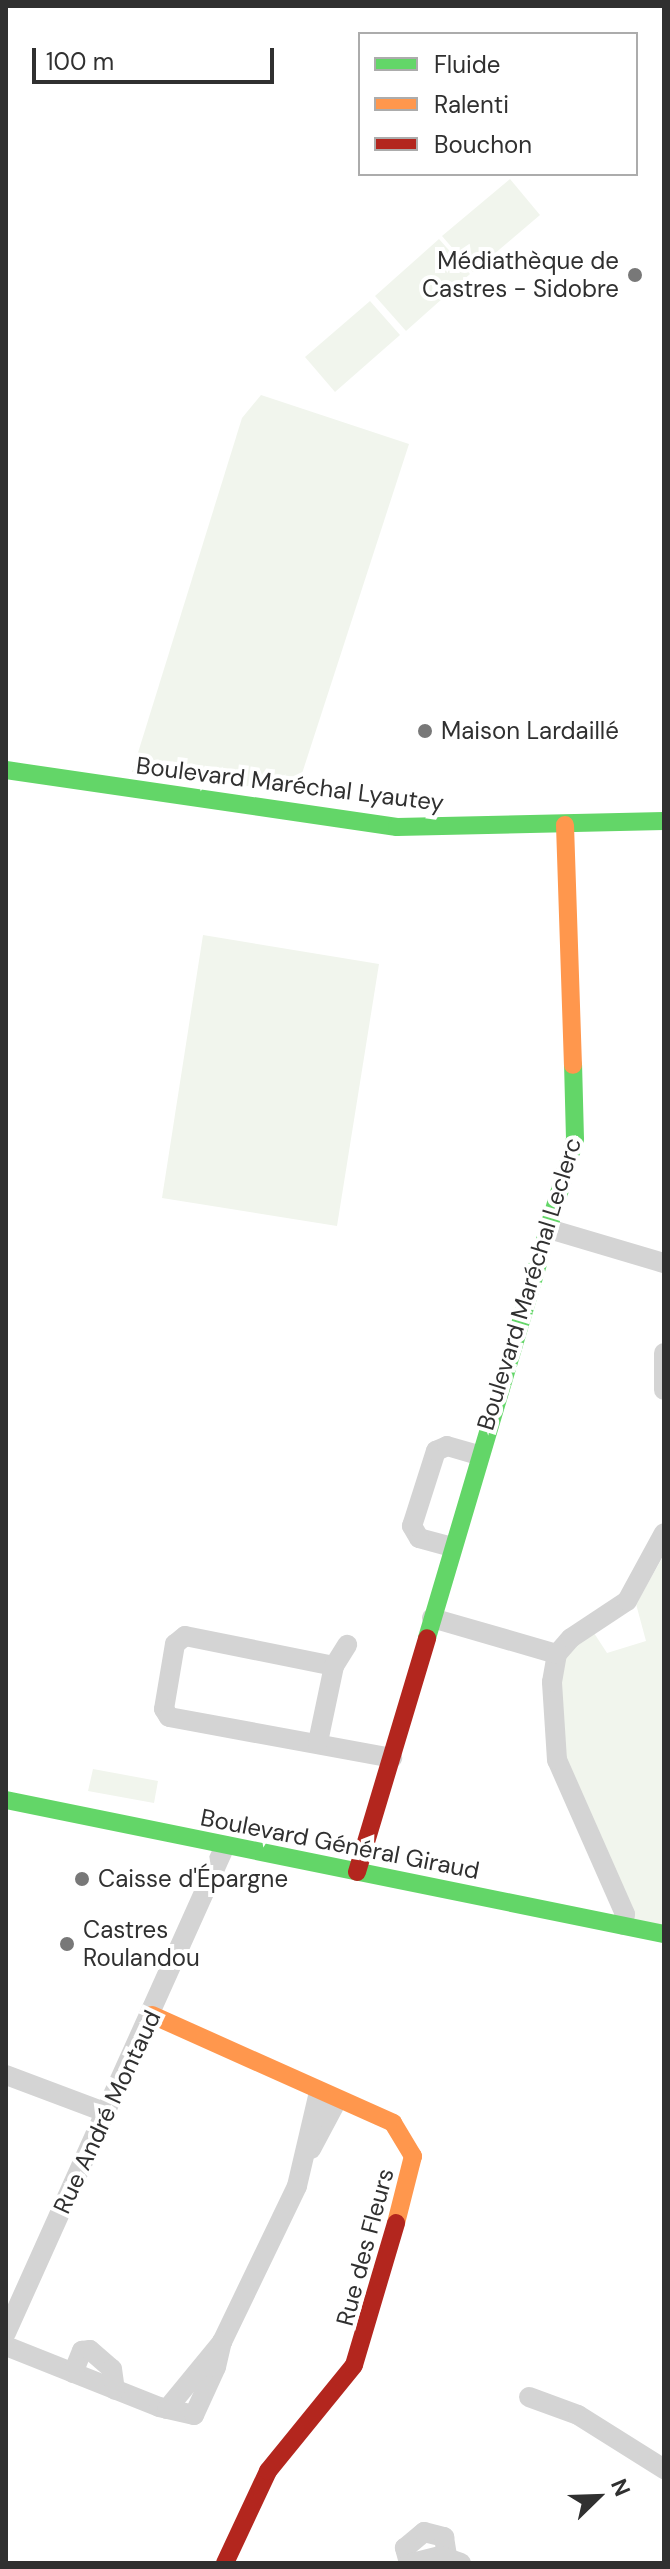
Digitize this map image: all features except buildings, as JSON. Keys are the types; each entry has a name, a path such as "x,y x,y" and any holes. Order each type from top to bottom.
{"street":[{"name":"Boulevard Maréchal Lyautey","path":"6,770 397,827 664,821"},
{"name":"Boulevard Maréchal Leclerc","path":"357,1872 576,1130 565,825"},
{"path":"549,1229 664,1263"},
{"path":"664,1353 664,1390"},
{"name":"Boulevard Maréchal Leclerc","path":"452,1547 419,1538 412,1526 436,1451 447,1446 478,1455"},
{"path":"623,1925 625,1914 557,1760 550,1698 557,1654 571,1638 627,1601 664,1533"},
{"path":"432,1618 557,1654"},
{"path":"334,1666 185,1636 175,1644 164,1703 169,1717 392,1758"},
{"path":"318,1742 334,1666 347,1645"},
{"name":"Boulevard Général Giraud","path":"6,1800 664,1934"},
{"name":"Rue André Montaud","path":"6,2333 152,2015 225,1846"},
{"name":"Rue des Fleurs","path":"152,2015 397,2126 412,2152 374,2310 354,2365 268,2471 225,2563"},
{"path":"6,2075 107,2113"},
{"path":"6,2346 167,2409 195,2413 222,2342 246,2299 307,2156 328,2096"},
{"path":"529,2397 578,2415 664,2469"},
{"path":"411,2563 454,2560"}],"shaded area":[{"path":"510,179 540,215 473,272 442,236"},
{"path":"439,239 470,274 406,331 375,296"},
{"path":"370,301 400,335 335,392 305,357"},
{"path":"261,395 409,444 296,792 132,772 242,418"},
{"path":"203,935 379,964 337,1226 162,1198"},
{"path":"664,1555 664,1927 635,1922 568,1771 557,1707 564,1657 574,1646 594,1633 607,1653 646,1641 636,1604"},
{"path":"93,1769 158,1781 154,1803 88,1791"}],"traffic: fast":[{"path":"6,770 397,827 664,821"},
{"path":"427,1638 575,1139 573,1065"},
{"path":"6,1800 664,1934"}],"traffic: slow":[{"path":"565,825 573,1065"},
{"path":"152,2015 393,2123 413,2156 396,2223"}],"traffic: jam":[{"path":"357,1872 427,1638"},
{"path":"225,2563 268,2471 354,2365 396,2223"}],"place":[{"name":"Médiathèque de Castres - Sidobre","path":"635,275"},
{"name":"Maison Lardaillé","path":"425,731"},
{"name":"Caisse d'Épargne","path":"82,1879"},
{"name":"Castres Roulandou","path":"67,1944"}]}
